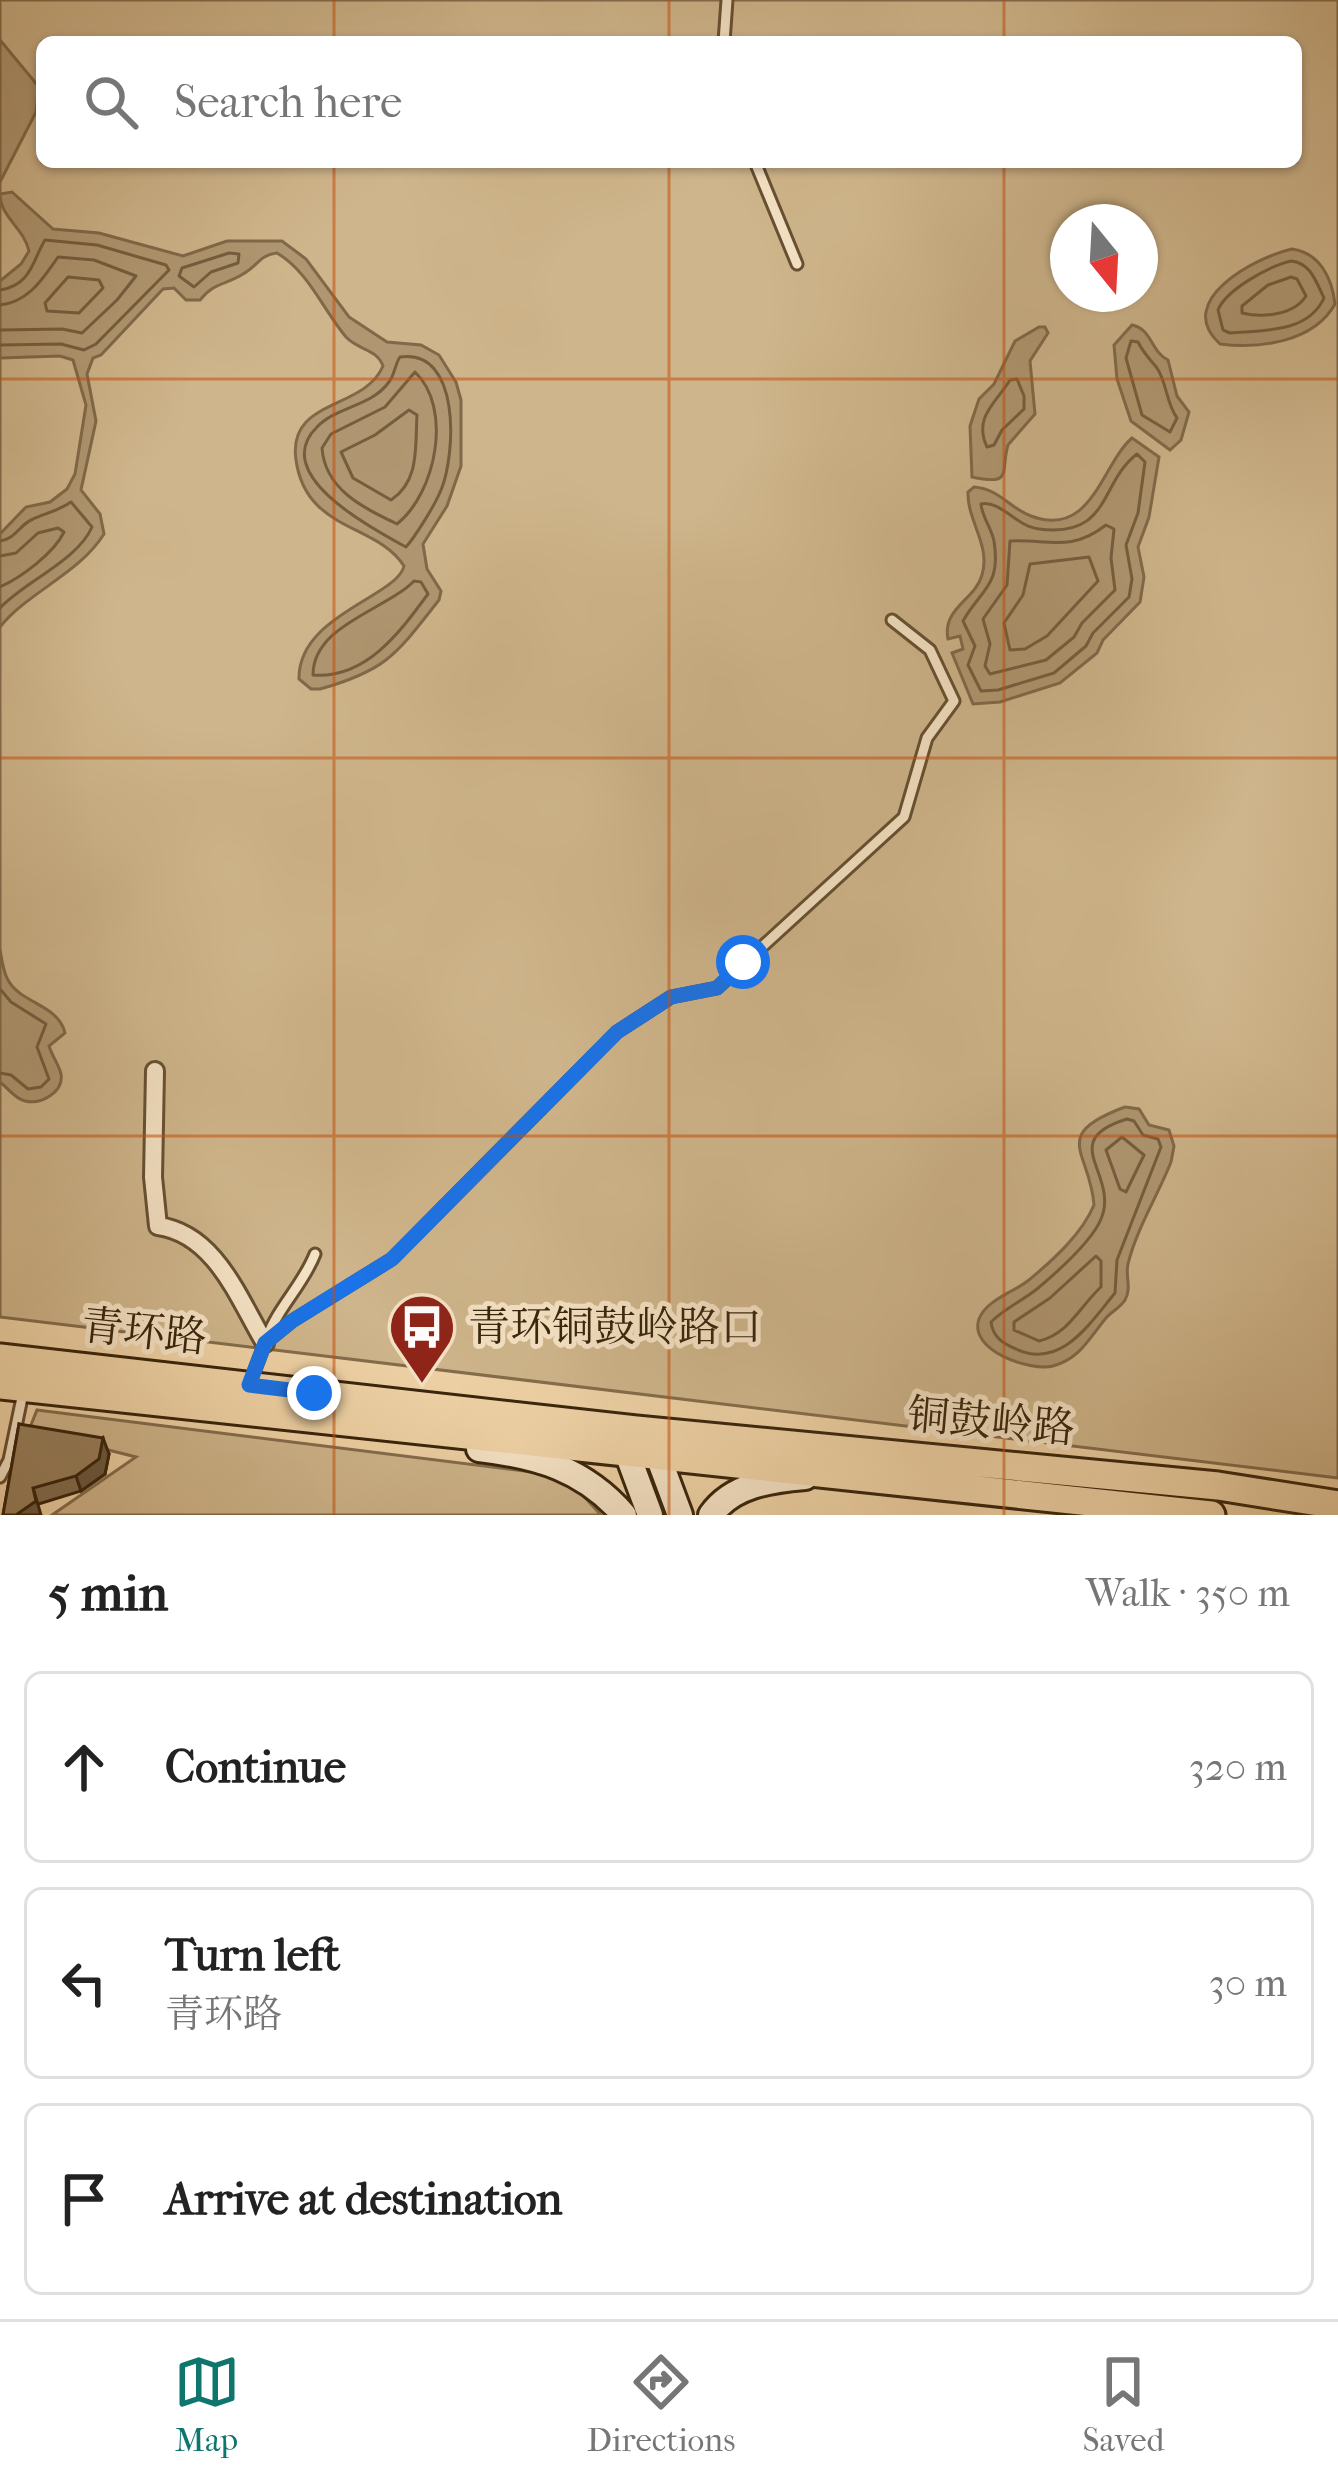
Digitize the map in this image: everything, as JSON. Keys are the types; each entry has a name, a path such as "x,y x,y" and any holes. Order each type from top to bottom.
{"main road":[{"name":"青环路","path":"0,1358 249,1385 632,1442 658,1456"},
{"name":"青环路","path":"12,1387 347,1424 632,1442"},
{"path":"347,1424 418,1442 506,1452 559,1465 592,1485 624,1515"},
{"name":"铜鼓岭路","path":"632,1442 1198,1484 1338,1505"},
{"path":"632,1442 650,1515"},
{"name":"铜鼓岭路","path":"658,1456 1211,1515"},
{"path":"658,1456 680,1515"},
{"path":"711,1515 720,1503 745,1488 833,1475"}],"street":[{"path":"154,1071 153,1177 158,1226 173,1228 224,1267 265,1343"}],"lane":[{"path":"724,36 727,0"},
{"path":"757,168 797,264"},
{"path":"265,1343 392,1259 617,1032 671,997 717,988 904,817 927,738 954,701 931,650 892,620"},
{"path":"249,1385 272,1323 305,1280 315,1254"},
{"path":"0,1477 9,1460 12,1387"}],"shaded area":[{"path":"0,0 1338,0 1338,1478 0,1317"},
{"path":"37,1410 540,1473 579,1491 601,1515 52,1515 136,1457 29,1430"}],"water":[{"path":"0,40 36,83 36,112 0,182"},
{"path":"12,192 53,229 99,233 183,256 227,241 282,241 306,259 349,317 387,342 421,345 439,355 461,400 461,466 447,506 423,544 427,569 441,591 439,600 389,657 361,675 320,689 311,689 299,679 303,657 314,639 384,588 404,566 377,541 327,514 302,483 296,440 303,425 360,391 383,366 346,337 307,281 277,253 200,300 186,300 174,288 163,289 93,358 87,374 96,421 81,490 100,514 104,534 81,560 0,627 0,534 26,507 50,502 67,489 75,474 86,405 73,360 60,356 0,358 0,281 29,251 1,202 0,194"},
{"path":"1292,249 1317,261 1327,276 1335,304 1326,317 1285,340 1220,344 1208,328 1206,312 1212,297 1241,271"},
{"path":"1132,325 1144,331 1168,360 1177,396 1189,412 1181,440 1170,450 1131,421 1117,379 1114,345"},
{"path":"1039,327 1048,333 1030,361 1035,414 1008,445 1000,478 972,477 970,426 979,399 994,384 1015,341"},
{"path":"1132,438 1159,457 1149,517 1138,547 1144,577 1140,602 1103,640 1097,653 1060,683 1000,702 973,704 952,653 963,649 960,636 948,639 947,628 978,584 984,564 968,492 974,487 991,491 1031,516 1068,517 1093,496"},
{"path":"0,950 14,988 55,1016 65,1033 49,1046 61,1074 59,1086 38,1101 21,1100 0,1082"},
{"path":"1125,1107 1139,1109 1149,1125 1169,1130 1174,1146 1132,1251 1125,1300 1062,1363 1030,1366 1003,1356 983,1340 979,1319 994,1301 1048,1264 1082,1226 1094,1205 1081,1136 1102,1117"}],"building":[{"path":"19,1424 103,1438 99,1459 76,1476 33,1488 36,1501 16,1515 3,1515"}],"place":[{"name":"青环铜鼓岭路口","path":"422,1386"}],"route":[{"path":"314,1393 249,1385 265,1343 392,1259 617,1032 671,997 717,988 743,962"}]}
